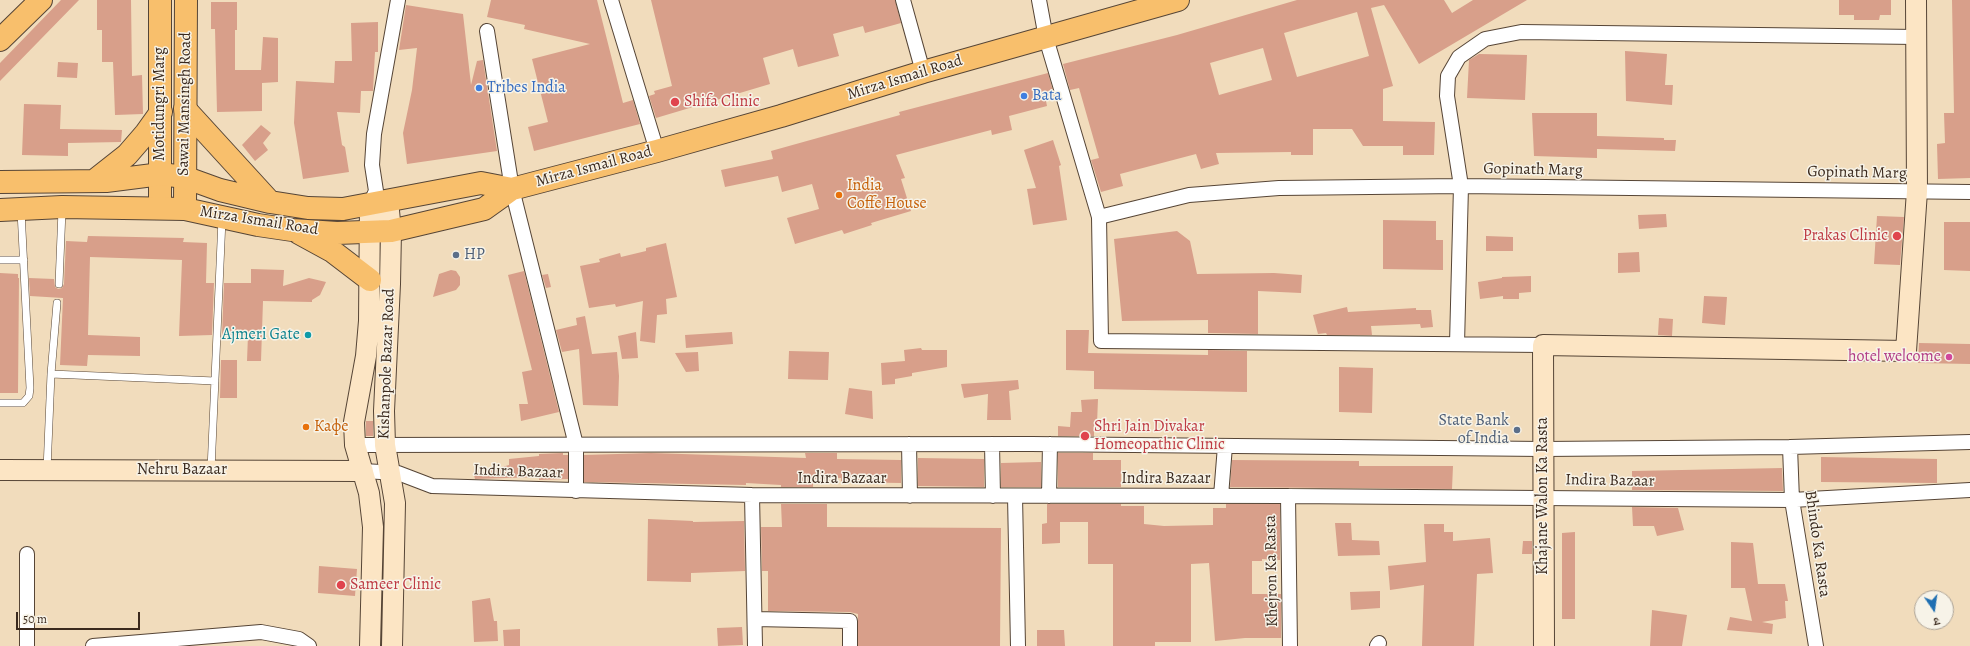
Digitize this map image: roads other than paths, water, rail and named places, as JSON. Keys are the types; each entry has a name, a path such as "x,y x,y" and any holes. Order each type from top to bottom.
{"main road":[{"path":"0,40 41,0"},
{"name":"Motidungri Marg","path":"160,0 160,208"},
{"name":"Sawai Mansingh Road","path":"185,209 186,0"},
{"name":"Mirza Ismail Road","path":"0,182 94,181 161,174 184,177 220,190 270,202 308,208 336,208 378,199 481,184 512,188 657,151 781,116 923,72 1178,0"},
{"path":"185,109 270,202"},
{"path":"94,181 126,155 146,133 161,112"},
{"name":"Mirza Ismail Road","path":"10,209 62,207 185,209 292,230 368,233 390,231 484,209 512,188"},
{"path":"292,230 332,251 370,280"}],"street":[{"path":"370,646 373,527 369,493 364,471 355,446 354,422 366,356 369,321 370,280 368,233 378,199 372,165 374,134 398,0"},
{"path":"611,0 657,151"},
{"path":"903,0 923,72"},
{"path":"1039,0 1046,38 1099,218 1101,341 1543,345 1906,351 1917,191 1916,0"},
{"path":"487,31 512,188 576,445 576,491"},
{"path":"1457,344 1461,186 1447,96 1448,76 1459,57 1485,39 1521,32 1917,37"},
{"name":"Gopinath Marg","path":"1099,218 1189,195 1279,188 1461,186 1970,192"},
{"name":"Kishanpole Bazar Road","path":"378,199 390,231 384,411 385,445 394,503 392,646"},
{"name":"Khajane Walon Ka Rasta","path":"1543,345 1544,646"},
{"path":"355,446 1050,444 1543,449 1790,447 1970,442"},
{"path":"909,444 910,496"},
{"path":"992,444 993,496"},
{"path":"1049,496 1050,444"},
{"path":"1221,496 1225,446"},
{"name":"Bhindo Ka Rasta","path":"1790,447 1792,500 1816,646"},
{"name":"Nehru Bazaar","path":"0,470 364,471"},
{"name":"Indira Bazaar","path":"364,471 398,473 432,486 752,495 1543,497 1792,500 1970,490"},
{"path":"752,495 755,646"},
{"path":"1015,496 1018,646"},
{"name":"Khejron Ka Rasta","path":"1288,496 1290,646"},
{"path":"27,554 27,646"},
{"path":"755,619 850,622 850,646"},
{"path":"93,646 261,632 299,639 309,646"}],"lane":[{"path":"59,284 62,207"},
{"path":"0,403 23,403 29,396 30,388 24,260 10,209"},
{"path":"211,470 222,217"},
{"path":"0,260 24,260"},
{"path":"47,470 51,374 57,303"},
{"path":"51,374 215,381"}],"place":[{"name":"Tribes India","path":"479,88"},
{"name":"Bata","path":"1024,96"},
{"name":"Shifa Clinic","path":"675,102"},
{"name":"India Coffe House","path":"839,195"},
{"name":"Prakas Clinic","path":"1897,236"},
{"name":"HP","path":"456,255"},
{"name":"Ajmeri Gate","path":"308,335"},
{"name":"hotel welcome","path":"1949,357"},
{"name":"Кафе","path":"306,427"},
{"name":"State Bank of India","path":"1517,430"},
{"name":"Shri Jain Divakar Homeopathic Clinic","path":"1085,436"},
{"name":"Sameer Clinic","path":"341,585"}]}
